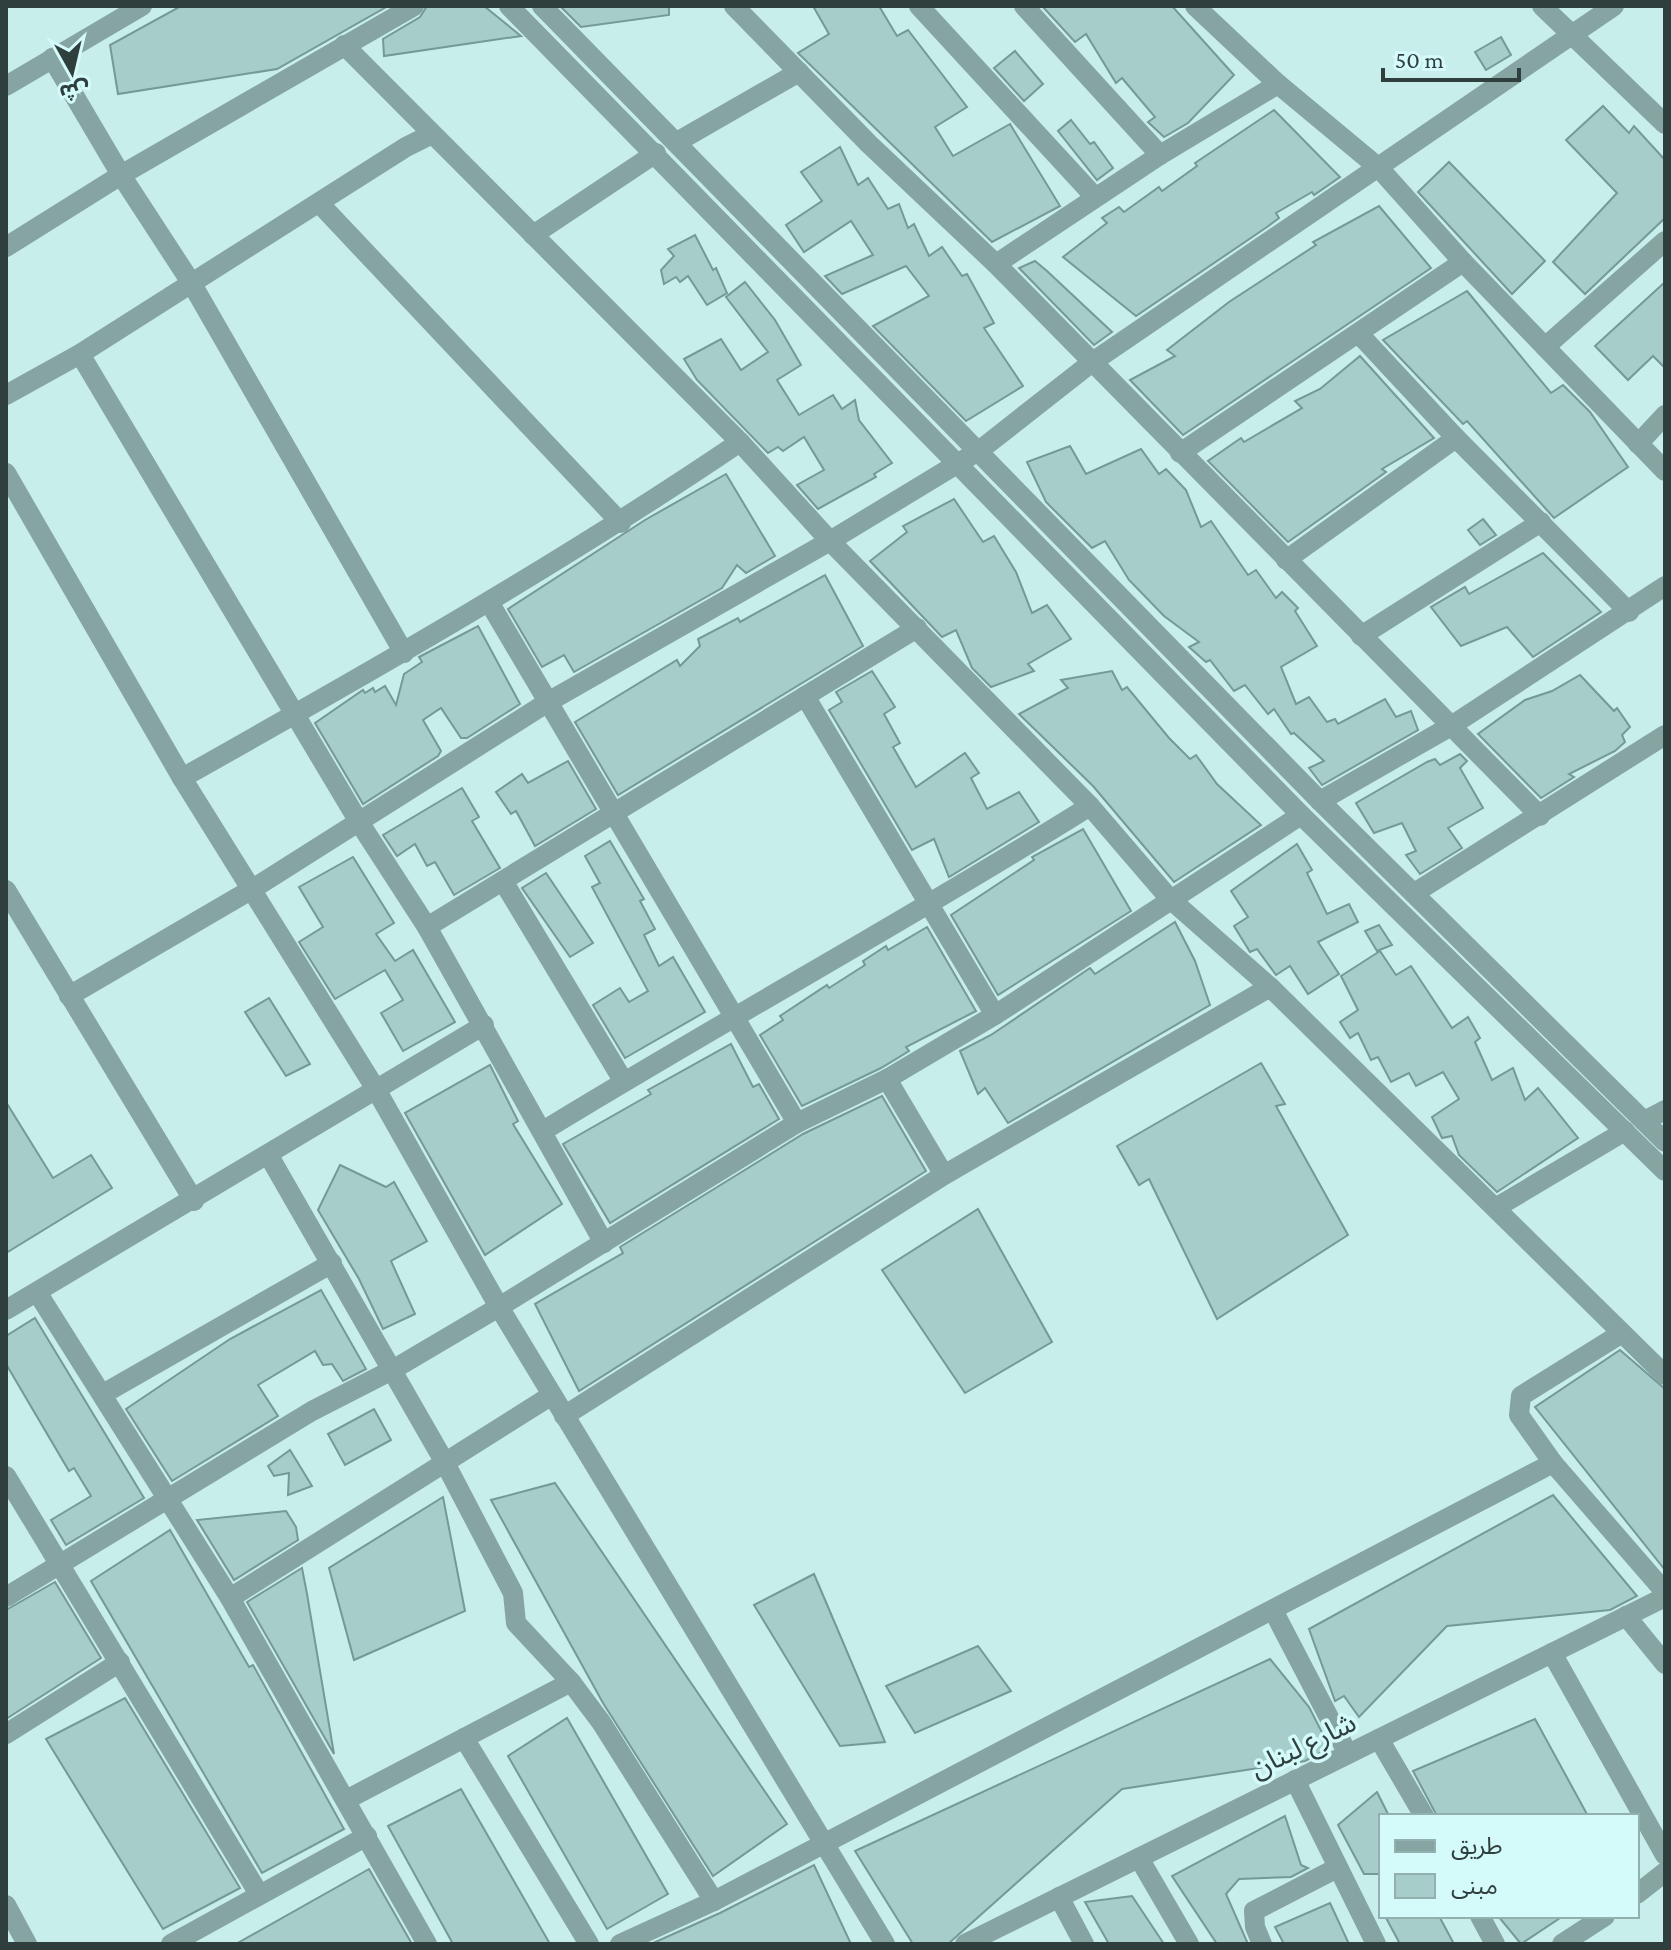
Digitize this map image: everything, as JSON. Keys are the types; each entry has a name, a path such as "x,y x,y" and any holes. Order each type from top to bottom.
{"street":[{"path":"6,86 142,6"},
{"path":"6,247 121,175 414,6"},
{"path":"509,6 1301,815 1665,1171"},
{"path":"542,6 980,450 1320,801 1416,892 1665,1142"},
{"path":"734,6 996,264 1540,816"},
{"path":"919,6 1095,197"},
{"path":"1024,6 1160,155"},
{"path":"1195,6 1278,84 1379,168 1463,262 1665,471"},
{"path":"1542,6 1665,124"},
{"path":"69,996 254,888 548,702 830,541 980,450 1091,363 1614,6"},
{"path":"344,45 740,442 830,541 1090,806 1169,898 1270,987 1665,1375"},
{"path":"52,58 121,175 192,284 404,653"},
{"path":"677,142 799,72"},
{"path":"996,264 1160,155 1278,84"},
{"path":"6,395 80,354 406,147 432,134"},
{"path":"533,235 656,153"},
{"path":"320,204 621,523"},
{"path":"1545,347 1665,241"},
{"path":"1180,453 1360,335 1463,262"},
{"path":"1360,335 1456,438 1629,612"},
{"path":"80,354 359,822 427,927 604,1243"},
{"path":"1638,444 1665,415"},
{"path":"1286,560 1456,438"},
{"path":"182,778 404,653 621,523 740,442"},
{"path":"6,473 182,778 254,888 377,1091 499,1307 885,1944"},
{"path":"1361,636 1541,522"},
{"path":"1320,801 1451,726 1665,586"},
{"path":"489,602 797,1123"},
{"path":"427,927 917,628"},
{"path":"805,696 995,1015"},
{"path":"1416,892 1665,735"},
{"path":"543,1131 733,1015 930,906 1090,806"},
{"path":"6,1597 312,1411 394,1369 499,1307 797,1123 887,1079 995,1015 1169,898 1301,815"},
{"path":"503,881 624,1082"},
{"path":"6,890 194,1201"},
{"path":"564,1416 944,1175 1270,987"},
{"path":"6,1310 194,1201 484,1025"},
{"path":"887,1079 944,1175"},
{"path":"1644,1121 1665,1110"},
{"path":"1497,1207 1625,1131"},
{"path":"269,1156 394,1369 444,1461 513,1593 516,1623 571,1682 601,1722 714,1901"},
{"path":"103,1394 332,1263"},
{"path":"37,1292 230,1598 427,1944"},
{"path":"1622,1333 1521,1396 1519,1415 1553,1463 1665,1594"},
{"path":"230,1598 552,1395"},
{"path":"620,1944 714,1901 1553,1463"},
{"path":"6,1476 259,1894"},
{"name":"شارع لبنان","path":"965,1944 1665,1594"},
{"path":"1273,1610 1348,1754"},
{"path":"1626,1616 1665,1664"},
{"path":"1552,1653 1665,1855"},
{"path":"6,1734 120,1662"},
{"path":"346,1800 571,1682"},
{"path":"464,1738 589,1944"},
{"path":"1379,1739 1423,1814"},
{"path":"1295,1780 1376,1944"},
{"path":"171,1944 367,1836"},
{"path":"1139,1858 1189,1944"},
{"path":"1262,1944 1255,1927 1254,1911 1337,1868"},
{"path":"1639,1892 1665,1872"},
{"path":"1059,1897 1084,1944"},
{"path":"6,1905 27,1944"},
{"path":"1481,1918 1495,1944"},
{"path":"1562,1944 1602,1918"}],"building":[{"path":"181,6 388,6 277,69 118,94 110,45"},
{"path":"427,6 484,6 521,36 384,56 383,39 420,17"},
{"path":"560,6 669,6 669,15 581,27"},
{"path":"813,6 879,6 897,36 908,30 967,107 935,127 953,156 1010,124 1060,206 992,242 798,53 829,34"},
{"path":"1042,6 1172,6 1234,75 1188,123 1164,137 1148,122 1155,117 1122,78 1116,83 1086,34 1075,42"},
{"path":"1501,37 1511,55 1486,70 1475,52"},
{"path":"1015,51 1043,84 1024,101 994,68"},
{"path":"1603,106 1629,133 1634,126 1665,160 1665,218 1585,294 1553,262 1617,193 1566,140"},
{"path":"1274,110 1340,177 1314,195 1312,192 1276,213 1279,218 1267,227 1136,316 1063,257 1107,223 1102,218 1119,207 1124,212 1159,187 1162,191 1197,166 1195,163"},
{"path":"1071,120 1090,144 1094,142 1113,168 1097,180 1058,131"},
{"path":"840,147 858,185 868,178 888,209 899,204 908,228 914,224 929,256 942,247 962,276 967,274 994,323 984,328 1023,386 966,421 873,326 929,296 906,266 842,294 825,276 873,255 851,221 804,252 786,225 822,201 801,172"},
{"path":"1449,162 1545,261 1512,294 1418,192"},
{"path":"1379,206 1431,268 1183,435 1130,380 1175,356 1167,350 1229,302 1316,245 1313,242"},
{"path":"695,235 713,270 716,268 727,293 707,305 688,276 680,282 676,277 664,284 661,270 674,256 668,249"},
{"path":"1035,261 1112,332 1094,345 1019,268"},
{"path":"745,282 775,320 801,365 777,380 799,415 833,395 842,409 855,400 859,420 892,463 874,474 876,477 818,509 797,485 824,470 804,437 783,451 778,447 768,453 697,380 684,359 721,339 741,370 768,352 726,297"},
{"path":"1665,282 1665,368 1653,356 1628,380 1595,346"},
{"path":"1467,291 1551,393 1563,385 1590,412 1628,467 1554,518 1467,421 1463,424 1383,340"},
{"path":"1360,356 1434,438 1382,469 1386,472 1288,542 1208,461 1241,438 1244,442 1302,408 1295,401 1320,389"},
{"path":"1070,446 1086,474 1141,449 1159,474 1166,469 1186,490 1201,527 1211,521 1248,575 1256,570 1276,598 1282,592 1298,608 1295,611 1317,646 1281,667 1296,704 1309,697 1327,722 1335,719 1338,724 1385,699 1396,717 1411,711 1418,730 1322,785 1309,768 1324,761 1294,733 1291,734 1274,709 1268,714 1245,685 1234,691 1210,660 1206,662 1189,647 1199,642 1164,616 1129,580 1105,541 1092,548 1046,502 1027,462"},
{"path":"726,474 775,556 746,573 737,565 722,588 574,672 564,655 542,667 508,609 645,520"},
{"path":"954,499 983,542 994,536 1016,572 1032,613 1047,605 1071,639 1028,664 1034,671 991,687 972,668 956,630 942,637 870,561 907,532 903,526"},
{"path":"1483,519 1496,535 1480,545 1468,530"},
{"path":"1543,553 1601,612 1533,657 1507,627 1461,646 1431,607 1465,587 1469,594"},
{"path":"825,575 863,646 618,795 575,722 677,660 680,666 700,646 698,639 738,618 740,622"},
{"path":"478,626 520,704 467,738 461,738 441,708 423,720 441,751 438,756 363,804 315,723 363,690 365,693 373,688 375,692 385,686 396,705 404,674 422,662 419,657"},
{"path":"872,671 895,707 884,714 900,743 893,747 916,787 965,753 979,773 971,778 987,809 1019,792 1039,822 949,877 934,839 912,850 829,710 842,702 836,692"},
{"path":"1112,671 1122,690 1127,687 1169,738 1190,759 1196,755 1217,784 1261,825 1174,882 1093,786 1019,714 1068,688 1061,680"},
{"path":"1580,675 1614,711 1617,708 1630,727 1622,735 1625,742 1615,751 1569,774 1574,777 1541,798 1478,734 1525,700 1552,691"},
{"path":"1460,754 1467,761 1460,768 1483,808 1448,828 1462,848 1420,874 1406,855 1416,851 1402,823 1374,833 1356,803 1427,762 1435,759 1440,765"},
{"path":"568,761 596,809 535,846 516,811 511,814 496,792 522,774 528,783"},
{"path":"462,788 479,817 472,821 500,868 454,895 435,862 427,866 415,844 397,856 383,835"},
{"path":"1083,829 1131,911 998,995 951,915 1034,860 1032,857"},
{"path":"610,841 644,899 640,901 655,929 644,935 659,966 673,957 705,1012 625,1058 593,1005 620,988 629,1002 648,991 592,887 600,883 585,856"},
{"path":"1297,844 1312,870 1307,873 1327,914 1349,904 1358,922 1318,942 1339,974 1308,994 1290,966 1276,975 1257,949 1250,952 1234,926 1248,917 1231,891"},
{"path":"353,857 394,923 376,934 395,961 413,950 455,1022 403,1051 381,1013 403,1000 385,970 335,999 299,942 323,927 299,887"},
{"path":"546,873 593,943 570,957 522,888"},
{"path":"1175,922 1195,961 1210,1005 1008,1123 985,1088 978,1094 960,1051 991,1035 1090,968 1095,974"},
{"path":"1379,925 1392,945 1377,951 1365,931"},
{"path":"927,927 976,1011 906,1047 909,1051 881,1068 802,1106 760,1035 783,1020 780,1016 827,985 829,988 865,965 863,961 886,946 888,950"},
{"path":"1380,951 1396,975 1411,966 1452,1028 1468,1017 1480,1038 1475,1042 1492,1080 1513,1068 1525,1100 1538,1088 1578,1138 1497,1192 1459,1155 1452,1136 1442,1138 1432,1117 1459,1099 1443,1072 1416,1086 1409,1073 1391,1082 1378,1057 1371,1060 1358,1033 1350,1038 1340,1022 1358,1010 1341,976"},
{"path":"269,998 310,1064 286,1076 245,1012"},
{"path":"731,1044 753,1087 759,1084 779,1119 610,1223 563,1144 651,1094 648,1090"},
{"path":"1261,1063 1285,1104 1276,1106 1348,1235 1217,1319 1149,1179 1139,1185 1117,1146"},
{"path":"490,1065 518,1121 513,1124 562,1204 485,1255 405,1113"},
{"path":"882,1096 926,1171 579,1391 535,1304 623,1253 620,1247 803,1134"},
{"path":"6,1102 53,1178 91,1155 112,1188 6,1253"},
{"path":"340,1165 386,1187 394,1182 427,1241 391,1261 415,1314 383,1329 359,1279 318,1210"},
{"path":"978,1209 1052,1342 965,1393 882,1270"},
{"path":"321,1290 366,1369 343,1381 332,1364 323,1365 315,1351 258,1385 278,1416 172,1481 126,1409 230,1339"},
{"path":"35,1318 144,1498 66,1545 51,1520 91,1496 74,1468 69,1471 6,1364 6,1336"},
{"path":"1620,1350 1665,1389 1665,1570 1535,1407"},
{"path":"374,1409 391,1440 345,1465 328,1434"},
{"path":"290,1450 312,1486 288,1495 289,1473 274,1476 268,1466"},
{"path":"555,1483 787,1824 713,1876 603,1703 491,1500"},
{"path":"1553,1495 1637,1596 1610,1610 1447,1626 1359,1717 1344,1696 1335,1701 1309,1629"},
{"path":"443,1497 465,1611 354,1660 329,1568"},
{"path":"286,1511 296,1527 298,1540 234,1580 197,1520"},
{"path":"170,1530 249,1667 253,1665 344,1829 262,1873 91,1581"},
{"path":"302,1568 307,1594 334,1754 247,1602"},
{"path":"814,1574 885,1742 840,1746 754,1605"},
{"path":"55,1582 101,1658 6,1719 6,1610"},
{"path":"978,1646 1011,1691 915,1733 886,1686"},
{"path":"1270,1659 1309,1707 1330,1748 1305,1761 1122,1789 948,1944 913,1944 855,1851"},
{"path":"125,1698 240,1888 163,1929 46,1739"},
{"path":"567,1718 668,1894 607,1929 508,1756"},
{"path":"1535,1719 1587,1814 1436,1814 1413,1771"},
{"path":"461,1789 550,1944 453,1944 388,1826"},
{"path":"1377,1792 1388,1814 1379,1814 1379,1874 1364,1874 1338,1825"},
{"path":"1285,1816 1301,1865 1308,1868 1291,1877 1239,1879 1226,1894 1248,1944 1217,1944 1172,1876"},
{"path":"814,1865 851,1944 651,1944 720,1913"},
{"path":"369,1869 412,1944 236,1944"},
{"path":"1132,1896 1164,1944 1109,1944 1085,1902"},
{"path":"1330,1903 1349,1944 1284,1944 1275,1927"},
{"path":"1386,1918 1440,1918 1454,1944 1400,1944"},
{"path":"1500,1918 1560,1918 1521,1944"}]}
